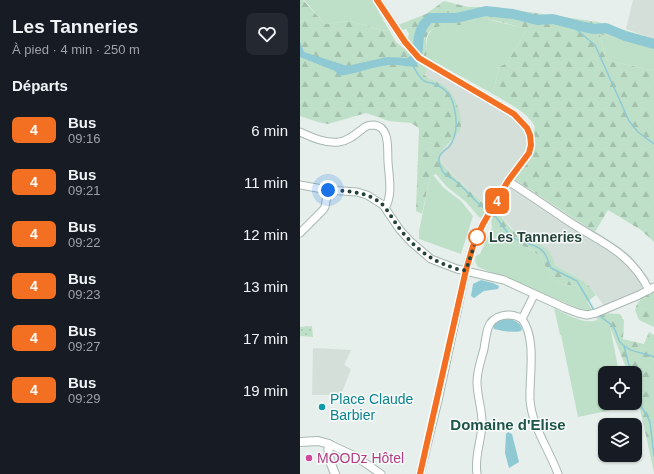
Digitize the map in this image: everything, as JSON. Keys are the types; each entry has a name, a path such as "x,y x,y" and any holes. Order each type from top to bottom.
{"street":[{"path":"377,0 405,42 419,58 514,114 527,128 530,140 529,153 508,181 477,237 466,270 420,474"},
{"path":"300,132 322,140 340,142 352,137 369,125 378,126 386,135 388,144 389,185 388,202 385,208"},
{"path":"300,185 328,190 362,193 378,201 405,235 422,252 438,262 504,280 534,295 572,311 587,315 596,313 651,288 630,262 619,252 565,219 508,181"},
{"path":"300,233 325,207 328,190"},
{"path":"522,319 534,295"},
{"path":"477,474 476,458 482,420 477,378 488,329 492,322 499,316 509,315 522,319 528,330 532,354 530,396 533,418 558,474"},
{"path":"300,442 318,441 329,444 355,456 381,474"},
{"path":"329,444 328,450 330,461 335,474"}],"shaded area":[{"path":"633,0 654,0 654,39 626,29"},
{"path":"429,66 512,117 526,133 527,140 521,159 507,175 621,248 632,257 650,280 637,292 604,306 593,290 574,275 555,265 530,239 517,234 498,212 483,203 448,170 440,159 441,152 454,138 448,88 424,75"},
{"path":"313,348 351,350 344,365 351,369 341,395 312,395"}],"green space":[{"path":"300,0 303,0 325,24 350,21 385,31 389,30 396,42 413,56 429,66 424,75 448,89 457,103 461,121 459,132 444,148 440,159 453,175 483,203 490,207 486,215 481,218 479,217 466,202 446,186 436,174 430,177 422,214 416,211 419,128 411,123 389,121 366,113 328,124 300,116"},
{"path":"304,0 372,0 389,30 385,31 350,21 325,24"},
{"path":"444,1 468,7 494,7 598,22 654,39 654,47 600,34 606,60 654,71 654,242 641,230 608,210 595,232 514,179 529,161 533,153 535,127 523,113 493,94 499,67 507,63 527,29 503,22 485,19 469,21 463,25 440,26 430,31 427,35 426,57 412,44 408,38 409,34 406,29 402,30 398,25 426,14"},
{"path":"482,18 527,29 507,63 499,67 493,94 426,57 426,44 428,36 436,27"},
{"path":"600,34 654,47 654,71 606,60"},
{"path":"433,175 444,188 461,201 473,216 461,254 419,239 419,231 430,177"},
{"path":"498,212 516,233 546,248 553,258 555,265 583,281 596,295 587,302 577,286 561,284 545,266 540,256 523,246 510,244 499,231 492,228 493,217"},
{"path":"492,228 499,231 510,244 523,246 540,256 545,266 561,284 577,286 593,311 580,309 478,267 475,261 476,256 480,254"},
{"path":"654,291 654,327 639,320 635,310 642,298"},
{"path":"554,308 569,316 581,320 597,320 610,326 618,366 598,366 598,410 612,410 578,417"},
{"path":"604,313 620,314 624,321 623,339 644,344 649,332 654,335 654,472 640,410 642,410 642,366 625,366 610,327 606,327 598,321 596,316"},
{"path":"312,326 313,337 300,336 300,327"}],"water":[{"path":"300,42 304,52 347,66 387,57 407,58 413,55 418,61 417,66 410,67 389,65 339,76 335,71 300,57"},
{"path":"481,280 499,286 498,289 484,291 474,298 471,296 473,284"},
{"path":"504,319 518,322 522,329 521,331 511,332 494,329 493,326"},
{"path":"508,432 512,434 519,462 509,468 505,453 506,434"}],"waterway":[{"path":"412,61 417,52 421,30 430,18 456,18 486,11 513,14 537,20 553,19 594,29 606,28 625,36 654,44"},
{"path":"573,24 577,30 595,45 629,121 638,132 654,144"},
{"path":"413,66 424,81 439,86 447,91 454,106 456,130 449,147 439,158 439,163 443,172 453,179 486,210"},
{"path":"495,216 511,236 540,249 546,256 551,268 577,281 594,310"},
{"path":"600,316 613,326 620,342 624,346 654,357"},
{"path":"624,346 629,366"},
{"path":"642,408 650,422 654,456"}],"bus line":[{"name":"4","path":"377,0 409,48 419,58 520,118 530,135 531,145 525,160 508,181 483,224 473,246 466,270 438,401 420,474"}],"place":[{"name":"Les Tanneries","path":"477,237"},
{"name":"Place Claude Barbier","path":"322,407"},
{"name":"MOODz Hôtel","path":"309,458"}],"district":[{"name":"Domaine d'Elise","path":"508,424"}],"route":[{"path":"328,190 362,193 378,201 383,205 400,230 422,252 438,262 463,270 466,270 477,237"}]}
